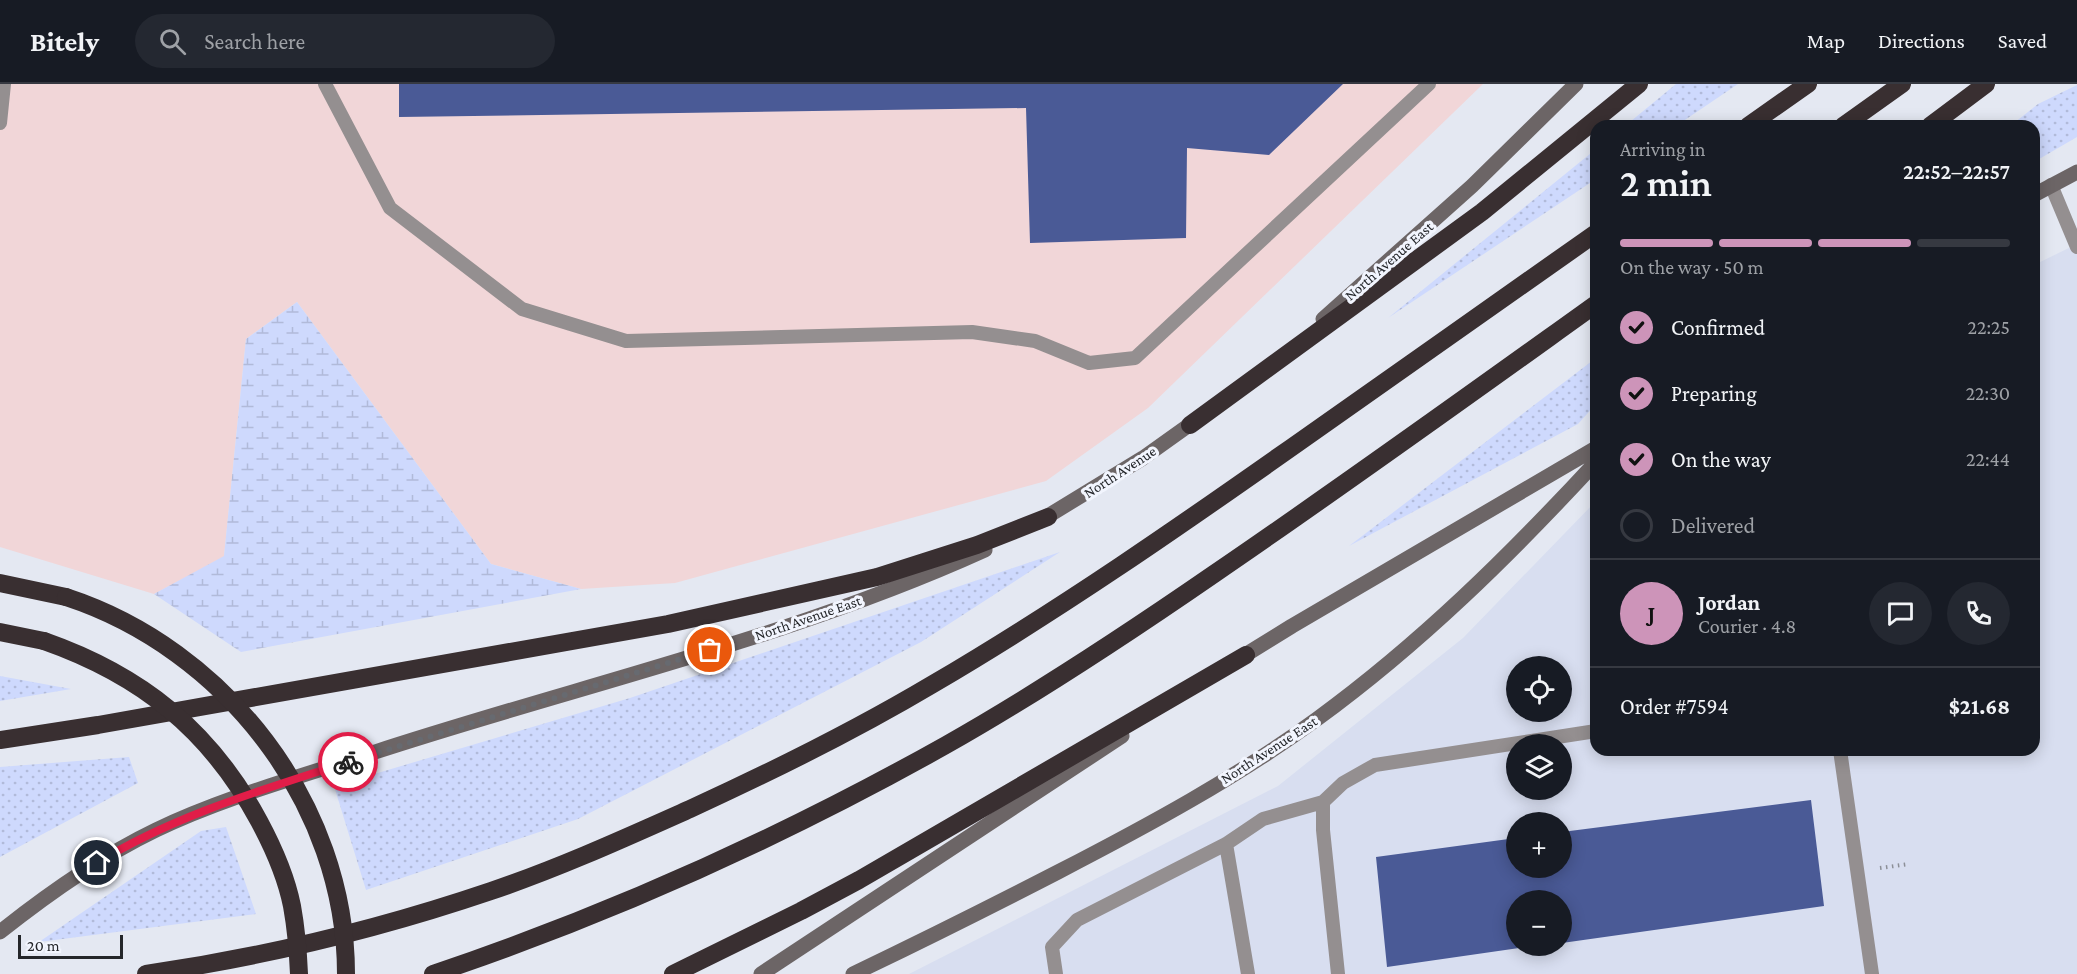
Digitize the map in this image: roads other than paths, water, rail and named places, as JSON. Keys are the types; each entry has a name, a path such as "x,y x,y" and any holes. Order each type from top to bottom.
{"highway":[{"path":"1595,120 1639,84"},
{"path":"1757,120 1808,84"},
{"path":"1852,120 1902,84"},
{"path":"1939,120 1986,84"},
{"path":"1190,425 1482,212 1590,124"},
{"path":"146,974 262,954 335,937 483,894 611,844 788,763 930,686 1065,603 1199,513 1590,237"},
{"path":"433,974 496,953 562,927 724,859 802,822 947,745 1067,672 1168,606 1361,473 1590,308"},
{"path":"0,740 154,716 679,622 877,577 977,545 1048,517"},
{"path":"0,583 66,597 88,604 132,624 176,653 218,686 255,725 298,792 320,838 340,910 346,974"},
{"path":"0,632 44,641 91,659 138,685 183,719 218,757 252,807 265,831 285,880 296,930 299,974"},
{"path":"673,974 859,880 1246,655"}],"main road":[{"name":"North Avenue East","path":"1190,425 1280,355 1381,269 1472,186 1576,84"},
{"path":"1940,120 1997,84"},
{"path":"2040,191 2077,172"},
{"name":"North Avenue","path":"1048,517 1143,458 1190,425"},
{"path":"761,974 1246,655 1590,452"},
{"name":"North Avenue East","path":"853,974 1102,849 1239,771 1309,724 1370,679 1448,613 1514,550 1590,468"},
{"name":"North Avenue East","path":"0,932 80,873 114,852 213,806 407,742 775,630 958,562 1048,517"}],"lane":[{"path":"0,123 4,84"},
{"path":"325,84 390,207 522,309 626,341 972,332 1035,341 1089,363 1135,358 1429,84"},
{"path":"2051,185 2077,247"},
{"path":"1056,974 1052,947 1077,920 1226,844 1263,819 1323,802 1343,783 1375,765 1590,732"},
{"path":"1841,756 1872,974"},
{"path":"1323,802 1323,830 1338,974"},
{"path":"1226,844 1248,974"}]}
